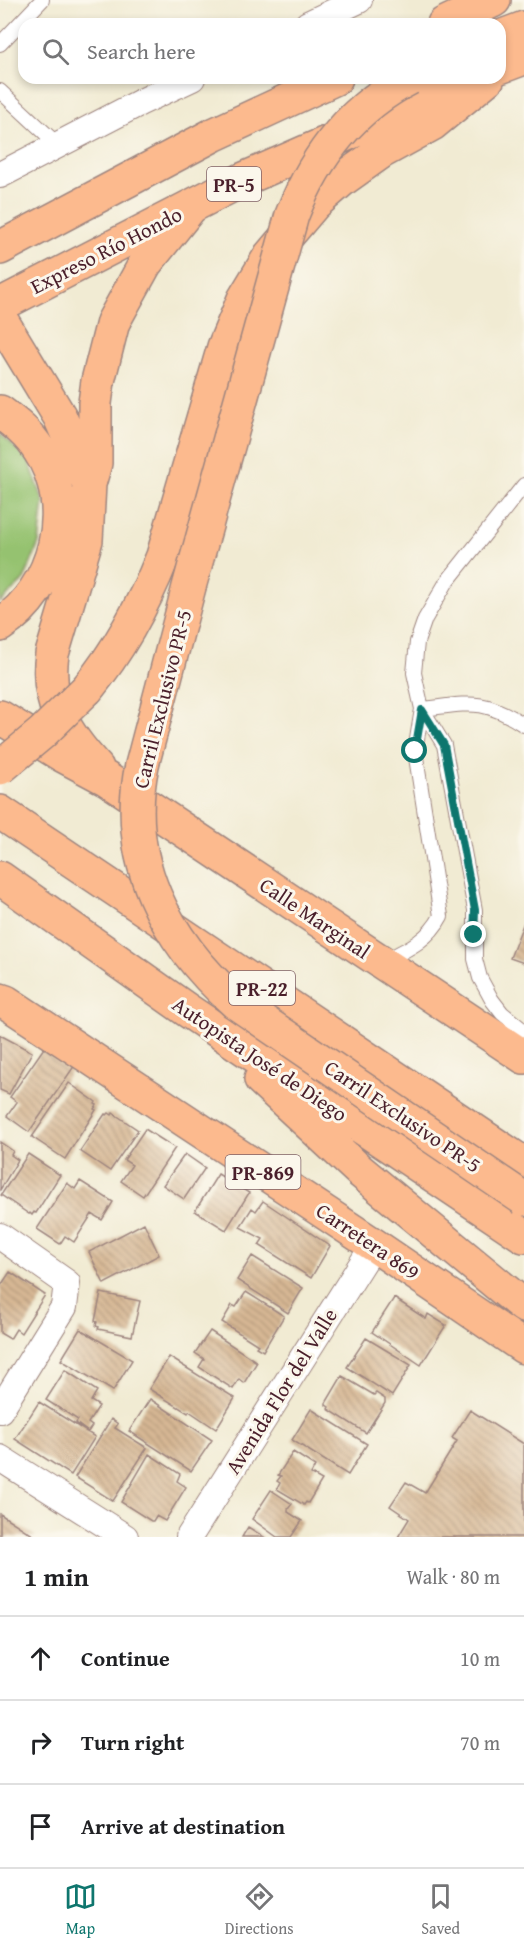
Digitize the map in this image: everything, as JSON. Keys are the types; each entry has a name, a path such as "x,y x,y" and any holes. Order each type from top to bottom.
{"highway":[{"path":"456,18 494,0"},
{"path":"506,54 524,28"},
{"name":"PR-5","path":"0,248 213,135 323,84"},
{"name":"Carril Exclusivo PR-5","path":"400,84 373,100 348,123 322,156 302,191 292,215 142,765 138,784 139,841 150,885 160,907 203,973 236,1002 524,1199"},
{"name":"Expreso Río Hondo","path":"0,305 244,179 456,84"},
{"path":"0,768 42,733 87,689 118,647 153,581 163,556 224,347 244,299 270,255 314,204 343,179 381,152 432,124 477,84"},
{"path":"106,779 75,742 57,713 49,672 58,630 82,559 86,540 89,484 95,463 98,381 113,322 145,264 190,208"},
{"path":"0,318 60,417 89,484"},
{"path":"0,412 15,423 40,451 55,488 58,521 56,540 47,571 25,603 0,625"},
{"path":"0,717 106,779"},
{"name":"Calle Marginal","path":"106,779 524,1057"},
{"name":"PR-22","path":"0,812 524,1164"},
{"name":"Autopista José de Diego","path":"0,878 187,1010 524,1236"},
{"name":"Carretera 869","path":"0,1000 374,1245 524,1347"},
{"path":"187,1010 360,1171 524,1306"}],"street":[{"path":"321,18 359,0"},
{"path":"0,175 180,84"},
{"path":"0,1236 67,1283 64,1307 0,1410"},
{"name":"Avenida Flor del Valle","path":"189,1537 374,1245"},
{"path":"0,1458 125,1537"}],"lane":[{"path":"25,18 42,0"},
{"path":"0,44 18,25"},
{"path":"0,91 58,145"},
{"path":"524,485 446,582 424,619 417,642 414,673 422,710 444,745 475,910 475,959 480,978 497,1006 524,1031"},
{"path":"422,710 475,703 505,713 524,725"},
{"path":"382,962 424,939 441,916 415,751 422,710"}],"green space":[{"path":"0,433 29,461 44,502 39,543 24,580 0,603"}],"building":[{"path":"524,922 524,963 510,958"},
{"path":"0,1035 32,1052 9,1094 0,1090"},
{"path":"46,1045 75,1065 29,1132 7,1116 17,1102 10,1097"},
{"path":"69,1083 97,1105 65,1159 32,1137"},
{"path":"113,1113 138,1130 110,1171 80,1151 105,1114 112,1115"},
{"path":"145,1129 175,1148 143,1196 121,1181 132,1165 124,1160"},
{"path":"0,1142 13,1151 11,1155 18,1160 0,1190"},
{"path":"28,1154 60,1175 36,1213 32,1215 1,1195"},
{"path":"185,1154 205,1168 184,1199 163,1185"},
{"path":"218,1174 249,1193 226,1230 195,1211"},
{"path":"80,1181 113,1202 102,1220 92,1214 74,1242 65,1236 60,1244 37,1229 67,1183 75,1189"},
{"path":"263,1201 330,1246 311,1278 259,1245 263,1239 240,1227 252,1208 256,1211"},
{"path":"144,1223 159,1255 104,1284 89,1252"},
{"path":"252,1256 303,1288 288,1313 237,1280"},
{"path":"10,1272 45,1295 21,1333 16,1329 10,1339 0,1333 0,1287"},
{"path":"246,1292 284,1316 263,1351 256,1347 258,1345 222,1322 232,1305 236,1307"},
{"path":"101,1293 140,1301 132,1336 98,1329 95,1321"},
{"path":"394,1298 426,1319 428,1314 446,1325 421,1365 372,1332"},
{"path":"80,1329 132,1360 113,1391 61,1360"},
{"path":"210,1331 257,1362 244,1383 239,1379 233,1389 199,1367 204,1359 195,1353"},
{"path":"366,1338 411,1365 392,1396 347,1367"},
{"path":"169,1357 235,1398 216,1429 149,1389"},
{"path":"65,1370 97,1391 91,1401 99,1406 88,1423 92,1426 88,1432 76,1423 78,1420 46,1400"},
{"path":"342,1376 385,1399 385,1403 366,1433 328,1409 326,1405"},
{"path":"150,1399 212,1440 191,1471 129,1431"},
{"path":"39,1402 95,1437 71,1475 15,1439"},
{"path":"311,1409 367,1444 348,1475 292,1440"},
{"path":"470,1410 524,1444 524,1537 398,1537 409,1519 390,1506 406,1482 425,1493 457,1441 452,1438"},
{"path":"111,1419 118,1424 115,1428 147,1448 113,1501 75,1477"},
{"path":"293,1452 315,1466 311,1474 322,1480 308,1503 304,1505 277,1489 280,1483 277,1481 281,1476 278,1475"},
{"path":"149,1454 180,1474 177,1481 186,1487 165,1521 156,1516 151,1521 121,1502"},
{"path":"271,1490 292,1504 288,1512 302,1521 291,1537 277,1537 252,1519"},
{"path":"0,1514 36,1537 0,1537"},
{"path":"248,1527 264,1537 242,1537"}],"route":[{"path":"415,751 422,710 444,745 475,910 474,935"}]}
